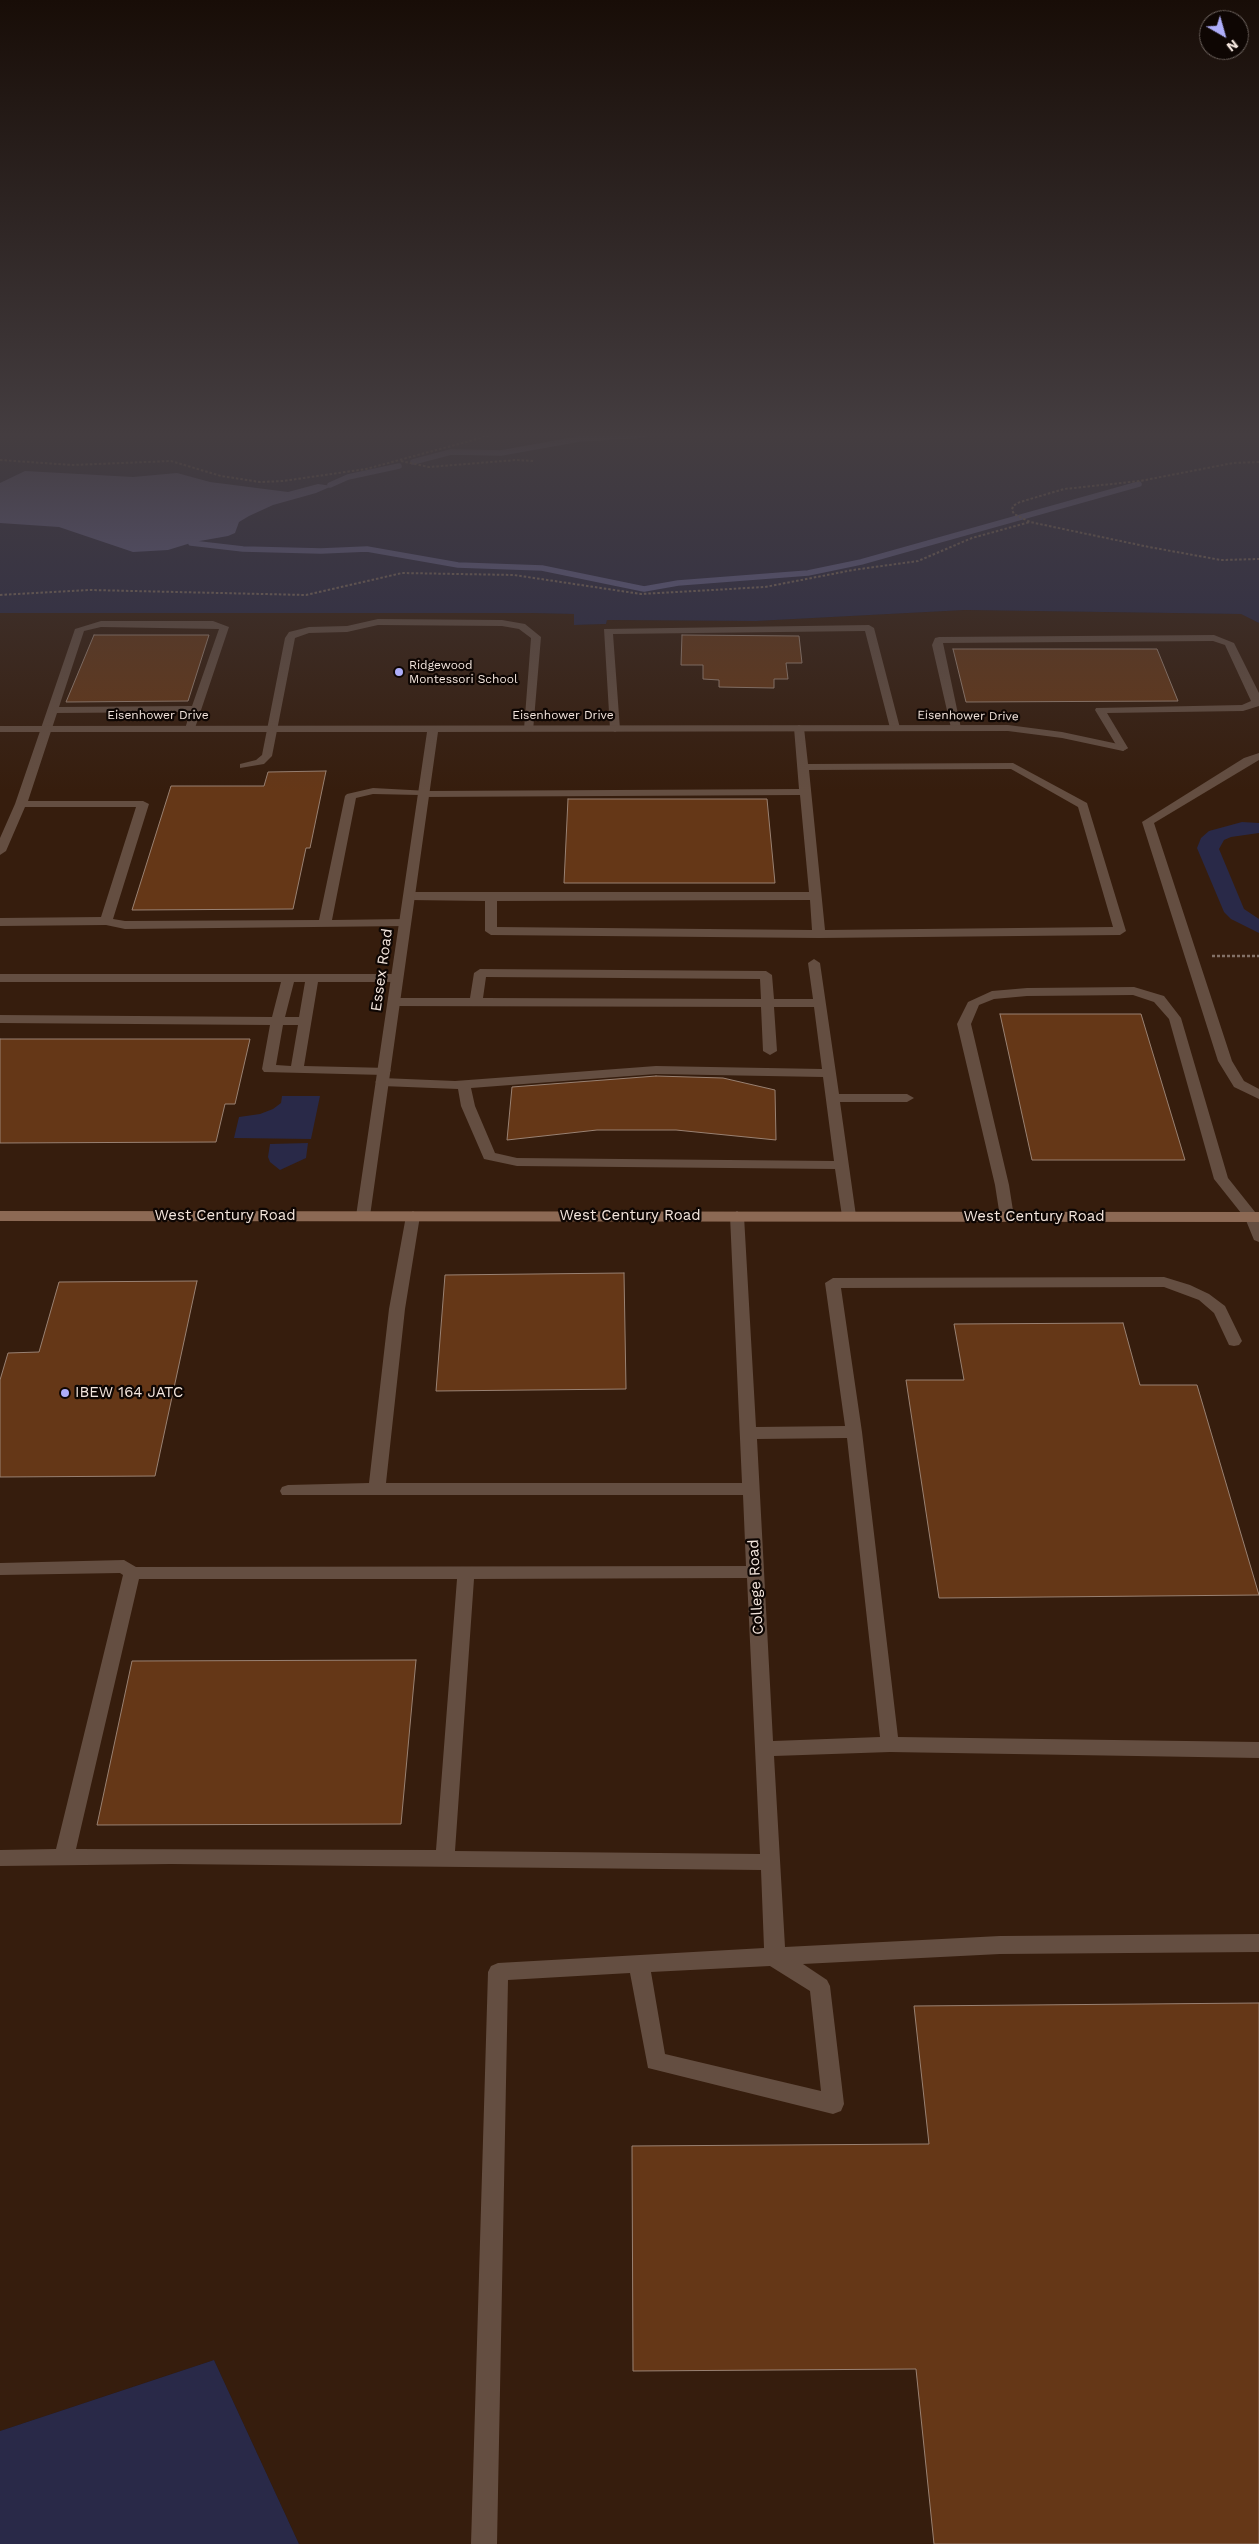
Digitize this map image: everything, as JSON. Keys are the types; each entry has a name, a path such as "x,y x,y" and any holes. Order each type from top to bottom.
{"main road":[{"name":"West Century Road","path":"0,1216 1255,1217"}],"street":[{"path":"244,766 264,760 293,634 309,630 347,629 378,622 502,623 522,626 530,630 536,637 529,729"},
{"path":"0,851 21,804 80,629 101,624 213,624 224,627 190,729"},
{"path":"615,729 608,631 869,628 895,728"},
{"name":"Eisenhower Drive","path":"0,729 1008,728 1053,734 1123,748 1100,710 1243,708 1256,703 1257,700 1229,643 1214,638 942,639 937,642 937,645 956,728"},
{"path":"54,710 197,709"},
{"path":"799,728 819,934"},
{"name":"Essex Road","path":"363,1216 433,729"},
{"path":"1258,1095 1239,1084 1225,1061 1148,822 1248,760 1259,756"},
{"path":"491,897 491,931 819,934 1120,932 1082,805 1013,766 803,767"},
{"path":"325,922 351,796 372,791 424,793 806,792"},
{"path":"21,804 143,804 106,921"},
{"path":"409,896 815,896"},
{"path":"0,922 106,921 125,925 325,922 405,923"},
{"path":"814,963 849,1216"},
{"path":"476,1002 480,973 766,975 770,1051"},
{"path":"0,978 397,978"},
{"path":"288,978 277,1021 269,1069 464,1085 656,1070 829,1073"},
{"path":"297,1070 312,978"},
{"path":"1007,1216 1002,1186 964,1024 974,1002 992,995 1027,992 1134,991 1160,999 1176,1018 1221,1179 1255,1217 1259,1237"},
{"path":"394,1002 819,1003"},
{"path":"0,1020 306,1021"},
{"path":"464,1085 468,1106 489,1156 517,1162 842,1164"},
{"path":"832,1098 907,1098"},
{"path":"377,1489 397,1309 413,1216"},
{"name":"College Road","path":"737,1216 775,1958"},
{"path":"890,1744 854,1432 833,1283 1164,1282 1185,1288 1210,1301 1220,1310 1234,1341"},
{"path":"747,1433 854,1432"},
{"path":"288,1491 377,1489 751,1489"},
{"path":"0,1569 124,1566 132,1573 755,1572"},
{"path":"445,1858 466,1572"},
{"path":"64,1857 132,1573"},
{"path":"764,1748 890,1744 1259,1750"},
{"path":"0,1858 445,1858 770,1862"},
{"path":"484,2544 498,1972 1000,1944 1259,1944"},
{"path":"639,1964 656,2061 833,2104 820,1986 775,1958"}],"path":[{"path":"0,595 60,590 306,595 402,573 514,575 641,594 795,584 853,570 918,562 937,554"},
{"path":"1185,554 1221,560 1259,559"},
{"path":"1212,963 1209,956 1259,956"}],"shaded area":[{"path":"0,554 1259,554 1259,623 1241,614 965,610 756,621 607,620 606,624 574,625 574,614 531,613 0,613"},
{"path":"965,610 1241,614 1259,623 1259,2544 299,2544 214,2360 0,2431 0,613 531,613 574,614 574,625 606,624 607,620 756,621"},
{"path":"1242,822 1259,823 1259,833 1231,837 1224,840 1219,849 1244,909 1259,919 1259,933 1231,919 1224,912 1197,848 1201,838 1209,831"},
{"path":"282,1096 320,1096 311,1139 234,1138 239,1117 260,1114 273,1109 281,1103"},
{"path":"308,1143 306,1158 280,1170 270,1162 268,1157 270,1144"},
{"path":"214,2360 299,2544 0,2544 0,2431"}],"building":[{"path":"94,635 209,635 188,701 66,702"},
{"path":"682,635 799,636 802,663 786,663 788,679 774,679 774,688 719,687 719,680 703,679 703,665 681,665"},
{"path":"953,649 1157,649 1178,701 966,702"},
{"path":"326,771 310,848 306,848 293,909 132,910 171,786 264,786 268,772"},
{"path":"568,799 767,799 775,883 564,883"},
{"path":"1000,1014 1141,1014 1185,1160 1032,1160"},
{"path":"0,1039 250,1039 235,1104 225,1104 216,1142 0,1143"},
{"path":"656,1076 723,1078 775,1090 776,1140 676,1130 597,1130 507,1140 512,1087"},
{"path":"624,1273 626,1389 436,1391 445,1275"},
{"path":"197,1281 155,1476 0,1477 0,1380 8,1353 39,1352 59,1282"},
{"path":"1123,1323 1140,1385 1197,1385 1259,1595 939,1598 906,1380 964,1380 954,1324"},
{"path":"416,1660 401,1824 97,1825 132,1661"},
{"path":"1259,2003 1259,2544 934,2544 916,2369 633,2371 632,2146 929,2144 914,2006"}],"waterway":[{"path":"394,554 458,565 542,568 644,589 678,583 808,573 891,554"}],"place":[{"name":"Ridgewood Montessori School","path":"399,672"},
{"name":"IBEW 164 JATC","path":"65,1393"}]}
